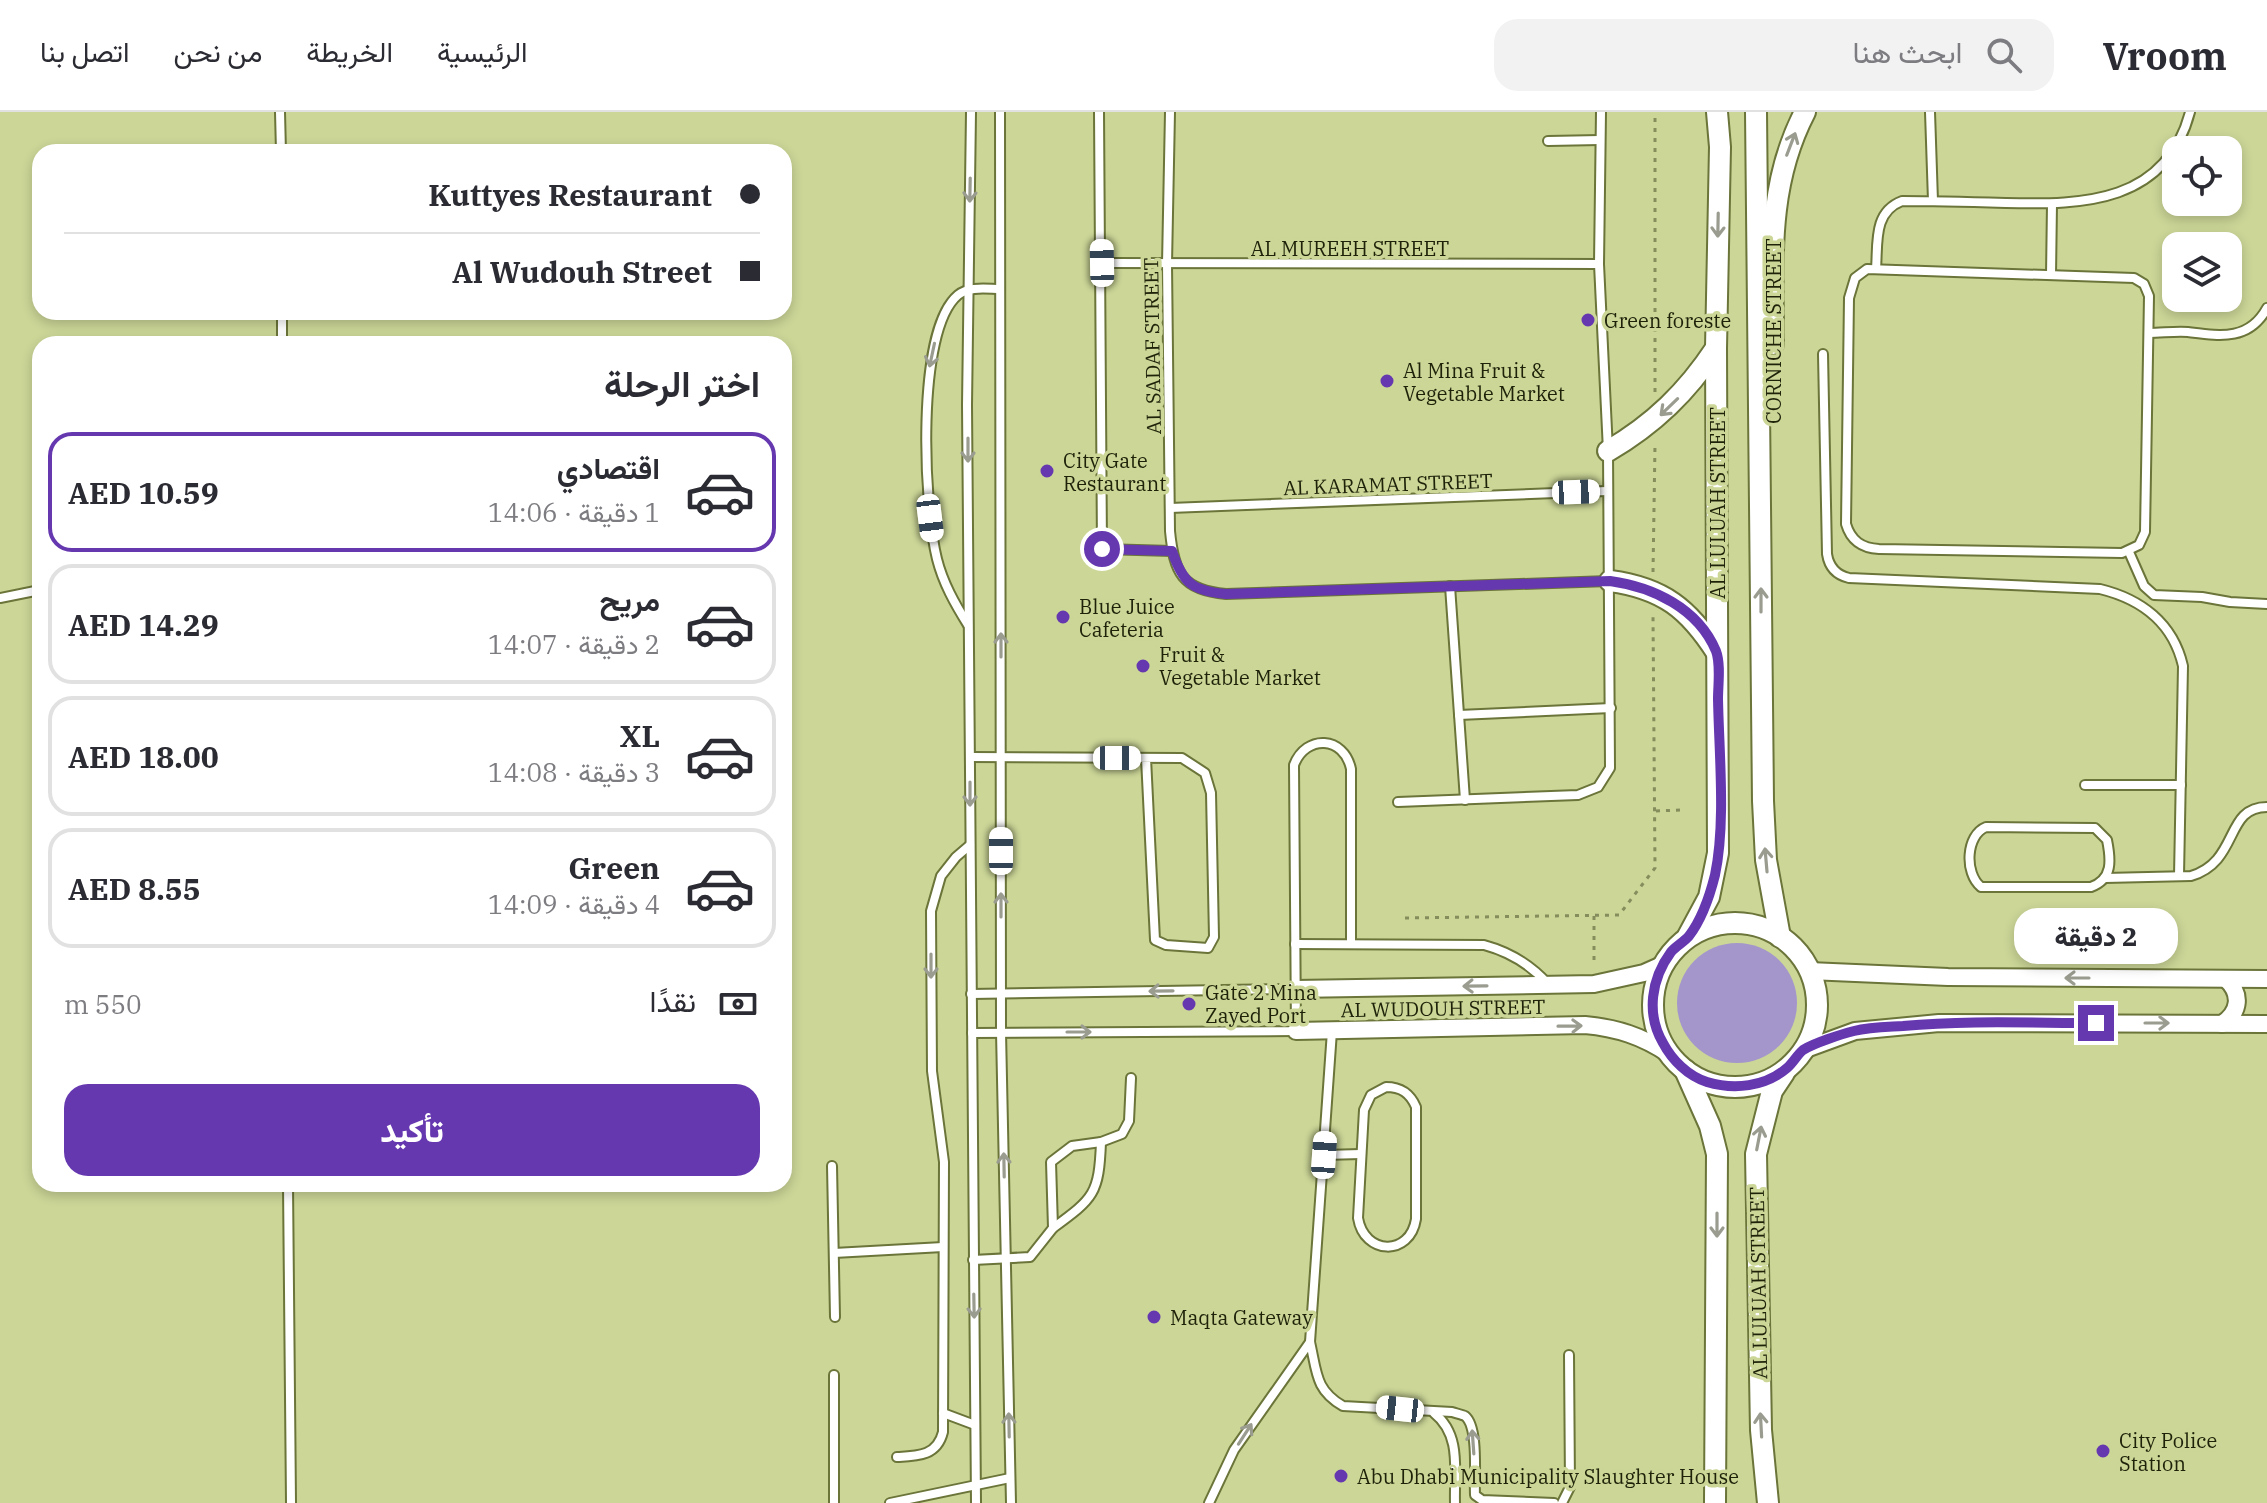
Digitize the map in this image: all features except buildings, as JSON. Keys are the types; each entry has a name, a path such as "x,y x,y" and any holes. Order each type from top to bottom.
{"street":[{"name":"AL LULUAH STREET","path":"1688,936 1709,897 1718,853 1716,348 1720,147 1717,112"},
{"path":"1720,147 1731,112"},
{"path":"1756,112 1765,846 1780,937"},
{"name":"CORNICHE STREET","path":"1761,554 1771,524 1773,500 1774,210 1781,171 1805,112"},
{"path":"1608,451 1655,420 1677,400 1716,348"},
{"path":"1610,581 1642,588 1673,602 1699,624 1717,653"},
{"path":"1734,923 1758,926 1780,937 1797,952 1816,990 1817,1011 1813,1032 1803,1050 1787,1069 1768,1080 1747,1086 1725,1086 1704,1081 1685,1070 1669,1054 1657,1033 1652,1010 1654,987 1662,965 1673,949 1688,936 1710,926 1734,923"},
{"name":"AL WUDOUH STREET","path":"1295,989 1594,984 1644,973 1662,965"},
{"path":"1809,971 1948,977 2267,979"},
{"path":"2222,1024 2235,1011 2237,1003 2237,993 2226,979"},
{"path":"1803,1050 1855,1031 1939,1023 2267,1024"},
{"name":"AL WUDOUH STREET","path":"1296,1031 1585,1025 1633,1034 1669,1054"},
{"name":"AL LULUAH STREET","path":"1768,1503 1761,1430 1756,1154 1772,1091 1787,1069"},
{"name":"AL LULUAH STREET","path":"1685,1070 1710,1126 1717,1154 1715,1503"}],"lane":[{"path":"280,112 281,144"},
{"path":"971,112 969,626 976,1503"},
{"path":"1000,112 1001,1032 1011,1503"},
{"path":"1099,112 1102,549 1172,551"},
{"name":"AL SADAF STREET","path":"1170,112 1167,264 1170,508 1172,551 1180,576 1202,592 1226,594 1610,581"},
{"path":"1398,802 1578,795 1598,787 1612,758 1608,451 1599,264 1601,112"},
{"path":"1930,112 1933,201"},
{"path":"1876,269 1879,229 1884,214 1902,201 2052,204 2087,202 2112,196 2136,185 2156,169 2173,150 2186,128 2190,112"},
{"path":"1548,141 1600,140"},
{"path":"2051,275 2052,204"},
{"name":"AL MUREEH STREET","path":"1102,263 1599,264"},
{"path":"1867,269 2051,275 2134,278 2139,280 2149,296 2145,532 2139,545 2129,552 1879,549 1861,545 1853,539 1846,524 1849,298 1855,278 1867,269"},
{"path":"969,626 945,582 933,540 926,397 939,327 958,295 969,289 1000,289"},
{"path":"2149,333 2233,335 2256,323 2267,308"},
{"path":"1823,354 1827,554 1832,568 1849,578 2100,589 2140,604 2160,620 2179,649 2183,666 2179,876"},
{"name":"AL KARAMAT STREET","path":"1170,508 1607,491"},
{"path":"2129,552 2144,586 2154,595 2267,604"},
{"path":"1450,586 1465,800"},
{"path":"0,598 32,592"},
{"path":"1459,715 1611,708"},
{"path":"1296,1031 1294,765 1303,749 1318,742 1341,748 1350,761 1351,944"},
{"path":"970,757 1182,758 1205,773 1211,793 1214,937 1208,948 1166,945 1155,940 1146,758"},
{"path":"2085,785 2181,785"},
{"path":"2105,878 2110,868 2108,846 2104,835 2095,828 1986,827 1977,831 1971,841 1971,874 1976,884 1986,888 2091,887 2105,878 2191,876 2210,868 2225,852 2243,815 2254,808 2267,807"},
{"path":"897,1457 924,1455 935,1449 941,1438 944,1162 932,1071 931,911 941,876 970,845"},
{"path":"1295,944 1484,945 1513,955 1548,984"},
{"name":"AL WUDOUH STREET","path":"971,994 1295,989"},
{"name":"AL WUDOUH STREET","path":"972,1033 1296,1031"},
{"path":"1332,1031 1310,1342 1321,1388 1343,1406 1464,1415 1472,1425 1475,1495 1482,1500 1554,1503"},
{"path":"1053,1228 1051,1162 1072,1146 1101,1142 1122,1134 1129,1121 1131,1078"},
{"path":"1393,1087 1408,1093 1416,1107 1416,1219 1411,1233 1400,1244 1376,1245 1369,1241 1359,1226 1361,1154 1364,1110 1371,1095 1393,1087"},
{"path":"973,1260 1006,1261 1030,1257 1053,1228 1085,1204 1100,1179 1101,1142"},
{"path":"1324,1155 1361,1154"},
{"path":"832,1166 835,1317"},
{"path":"288,1192 291,1503"},
{"path":"834,1253 943,1247"},
{"path":"1209,1503 1234,1450 1310,1342"},
{"path":"1562,1503 1570,1487 1569,1355"},
{"path":"834,1375 834,1503"},
{"path":"943,1413 975,1425"},
{"path":"1434,1413 1446,1422 1453,1435 1455,1503"},
{"path":"890,1503 1010,1478"}],"path":[{"path":"1655,811 1680,810"},
{"path":"1594,916 1594,960"}],"shaded area":[{"path":"1737,943 1760,948 1779,961 1792,980 1797,1003 1792,1026 1779,1045 1760,1058 1737,1063 1714,1058 1695,1045 1682,1026 1677,1003 1682,980 1695,961 1714,948"}],"place":[{"name":"Green foreste","path":"1588,320"},
{"name":"Al Mina Fruit & Vegetable Market","path":"1387,381"},
{"name":"City Gate Restaurant","path":"1047,471"},
{"name":"Blue Juice Cafeteria","path":"1063,617"},
{"name":"Fruit & Vegetable Market","path":"1143,666"},
{"name":"Gate 2 Mina Zayed Port","path":"1189,1004"},
{"name":"Maqta Gateway","path":"1154,1317"},
{"name":"City Police Station","path":"2103,1451"},
{"name":"Abu Dhabi Municipality Slaughter House","path":"1341,1476"}],"route":[{"path":"1102,549 1172,551 1180,576 1202,592 1226,594 1610,581 1653,591 1673,602 1699,624 1717,653 1718,853 1709,897 1688,936 1673,949 1662,965 1654,987 1652,1010 1657,1033 1669,1054 1685,1070 1704,1081 1725,1086 1747,1086 1768,1080 1787,1069 1803,1050 1855,1031 1939,1023 2096,1023"}]}
